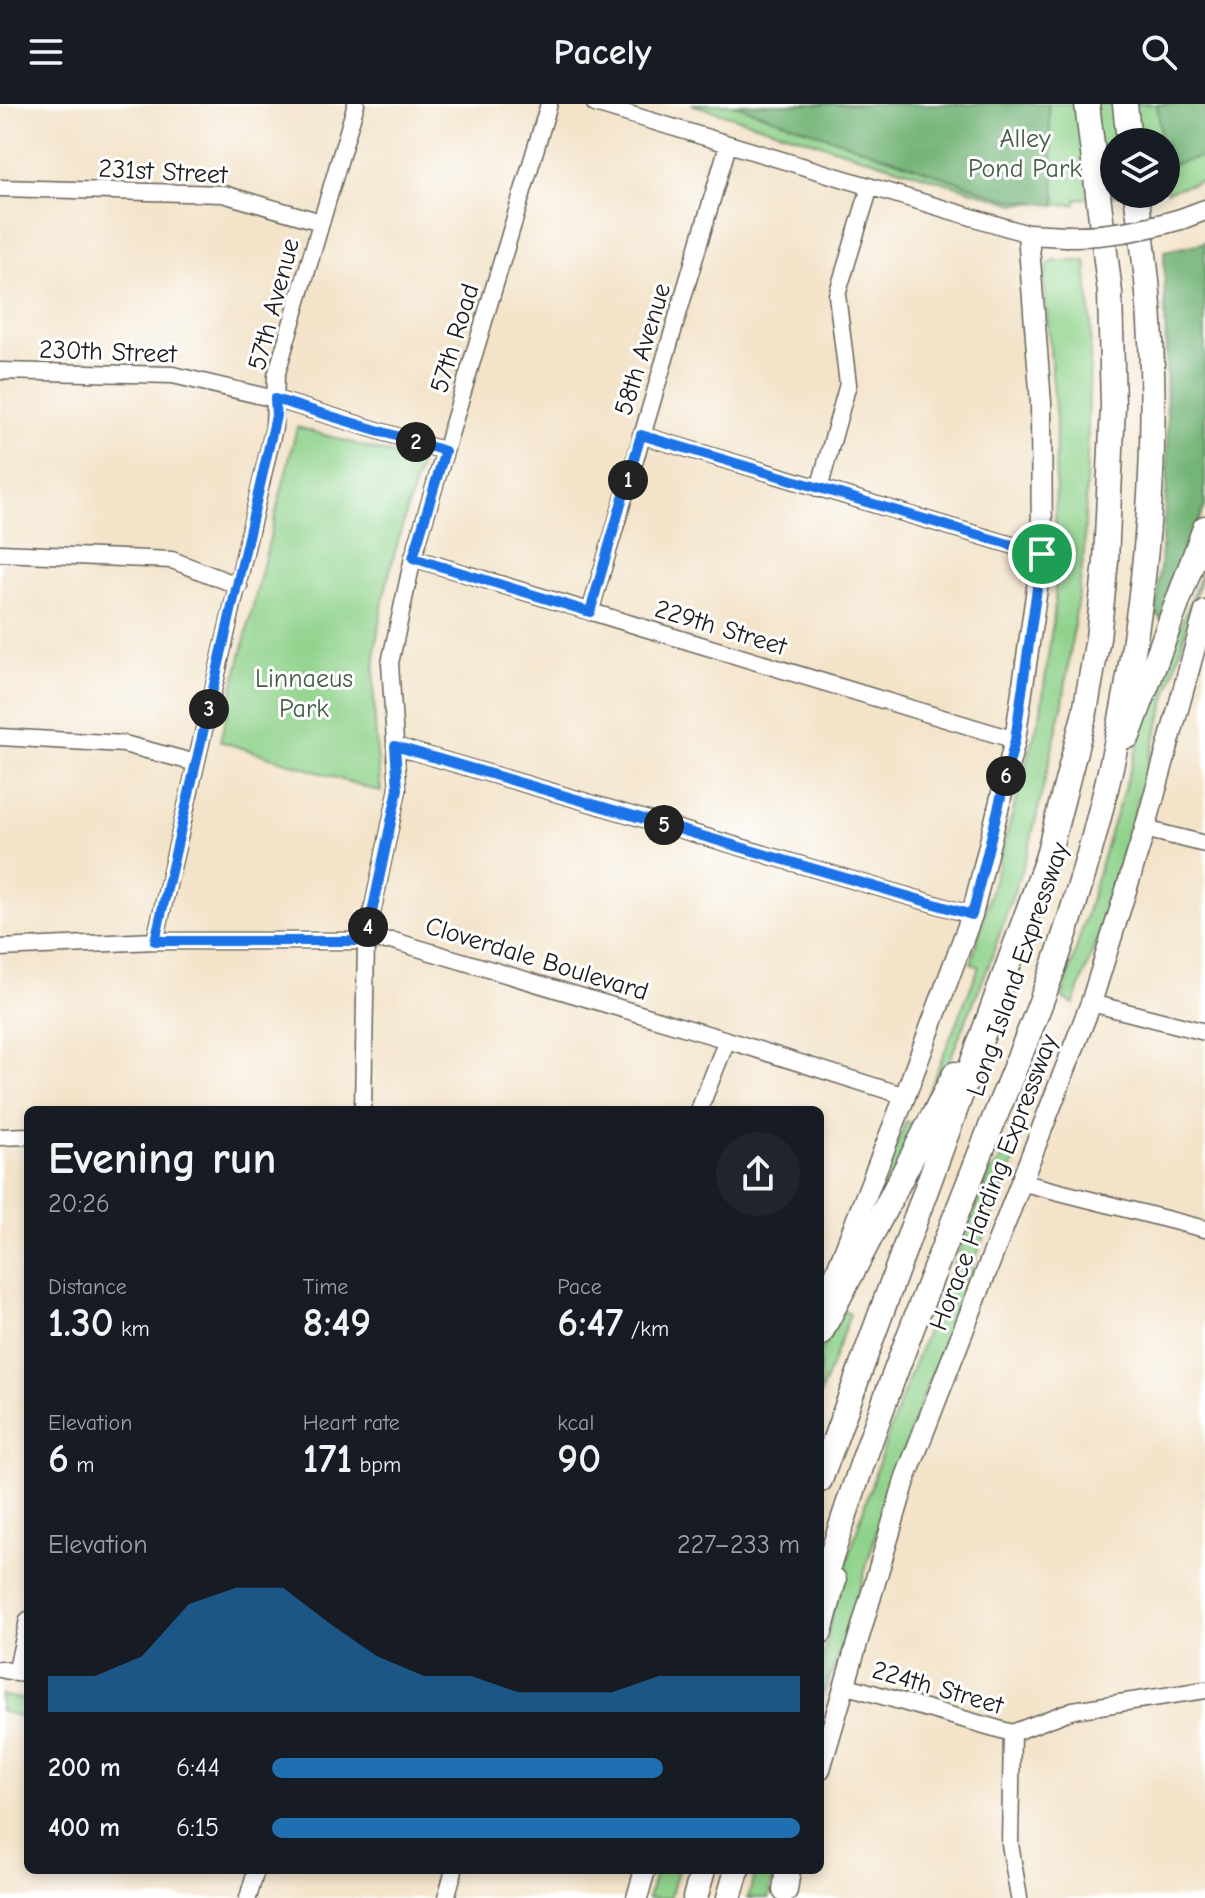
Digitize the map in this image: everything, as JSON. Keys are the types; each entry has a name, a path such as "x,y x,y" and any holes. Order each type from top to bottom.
{"highway":[{"name":"Long Island Expressway","path":"824,1469 1047,859 1076,751 1098,638 1106,561 1113,406 1110,293 1087,104"},
{"path":"1125,104 1128,128"},
{"path":"1137,104 1138,128"},
{"name":"Long Island Expressway","path":"824,1581 891,1382 1071,917 1105,794 1131,669 1148,530 1152,407 1140,208"},
{"path":"1105,794 1156,666 1205,528"},
{"path":"824,1326 912,1160 1013,957"},
{"path":"824,1617 854,1488"},
{"path":"695,1898 702,1874"},
{"path":"729,1898 736,1874"}],"main road":[{"path":"824,1304 972,915 1015,740 1042,554 1041,403 1028,234 1091,236 1144,230 1205,210"},
{"name":"Horace Harding Expressway","path":"824,1755 906,1477 1091,1003 1200,651 1205,611"},
{"path":"637,1898 644,1874"}],"street":[{"name":"57th Avenue","path":"155,941 276,416 276,376 356,104"},
{"name":"57th Road","path":"363,1106 366,941 398,789 390,663 413,558 549,104"},
{"path":"595,104 1028,234"},
{"name":"58th Avenue","path":"590,612 728,145"},
{"path":"819,489 848,384 837,295 870,187"},
{"name":"231st Street","path":"0,188 223,194 321,222"},
{"name":"230th Street","path":"0,371 173,375 275,399 445,451"},
{"path":"641,435 1042,554"},
{"path":"0,553 172,560 239,586"},
{"name":"229th Street","path":"413,558 1015,740"},
{"path":"0,737 124,744 196,763"},
{"path":"395,746 972,915"},
{"path":"1145,829 1205,844"},
{"name":"Cloverdale Boulevard","path":"0,948 155,941 394,941 905,1096"},
{"path":"1091,1003 1205,1032"},
{"path":"701,1106 727,1040"},
{"path":"0,1137 24,1136"},
{"path":"1020,1182 1205,1229"},
{"path":"15,1672 24,1636"},
{"name":"224th Street","path":"844,1685 1012,1733 1073,1710 1205,1690"},
{"path":"1012,1733 1010,1844 1019,1898"},
{"path":"248,1898 255,1874"},
{"path":"446,1898 453,1874"}],"green space":[{"name":"Alley Pond Park","path":"691,104 1205,104 1205,180 1180,188 1180,128 1100,128 1100,197 1076,199 1076,204 1056,205 1055,201 1015,204"},
{"path":"733,104 1048,104 1056,205 1007,199"},
{"path":"1157,104 1205,104 1205,156 1180,162 1180,128 1160,128"},
{"path":"1205,242 1205,505 1162,620 1156,614 1168,472 1164,251"},
{"path":"1054,261 1086,261 1091,326 1084,554 1063,703 1029,848 989,965 947,1066 842,1282 906,1121 915,1125 979,967 971,963 1041,711 1055,604 1056,420 1044,278 1047,266"},
{"name":"Linnaeus Park","path":"297,427 421,463 390,570 375,653 374,695 381,792 220,741"},
{"path":"1205,562 1104,919 1074,1004 1062,998 1110,833 1149,711"},
{"path":"1006,1155 1015,1160 919,1408 824,1691 824,1652 857,1530 920,1348 991,1170"},
{"path":"843,1311 850,1314 824,1385 824,1347"},
{"path":"0,1695 24,1699 24,1718 0,1711"},
{"path":"655,1874 677,1874 670,1898 648,1898"},
{"path":"755,1874 775,1874 768,1898 748,1898"}],"route":[{"path":"275,399 445,451 413,558 590,612 641,435 1042,554 1015,740 972,915 395,746 398,789 366,941 155,941 239,586 276,416 275,399"}]}
